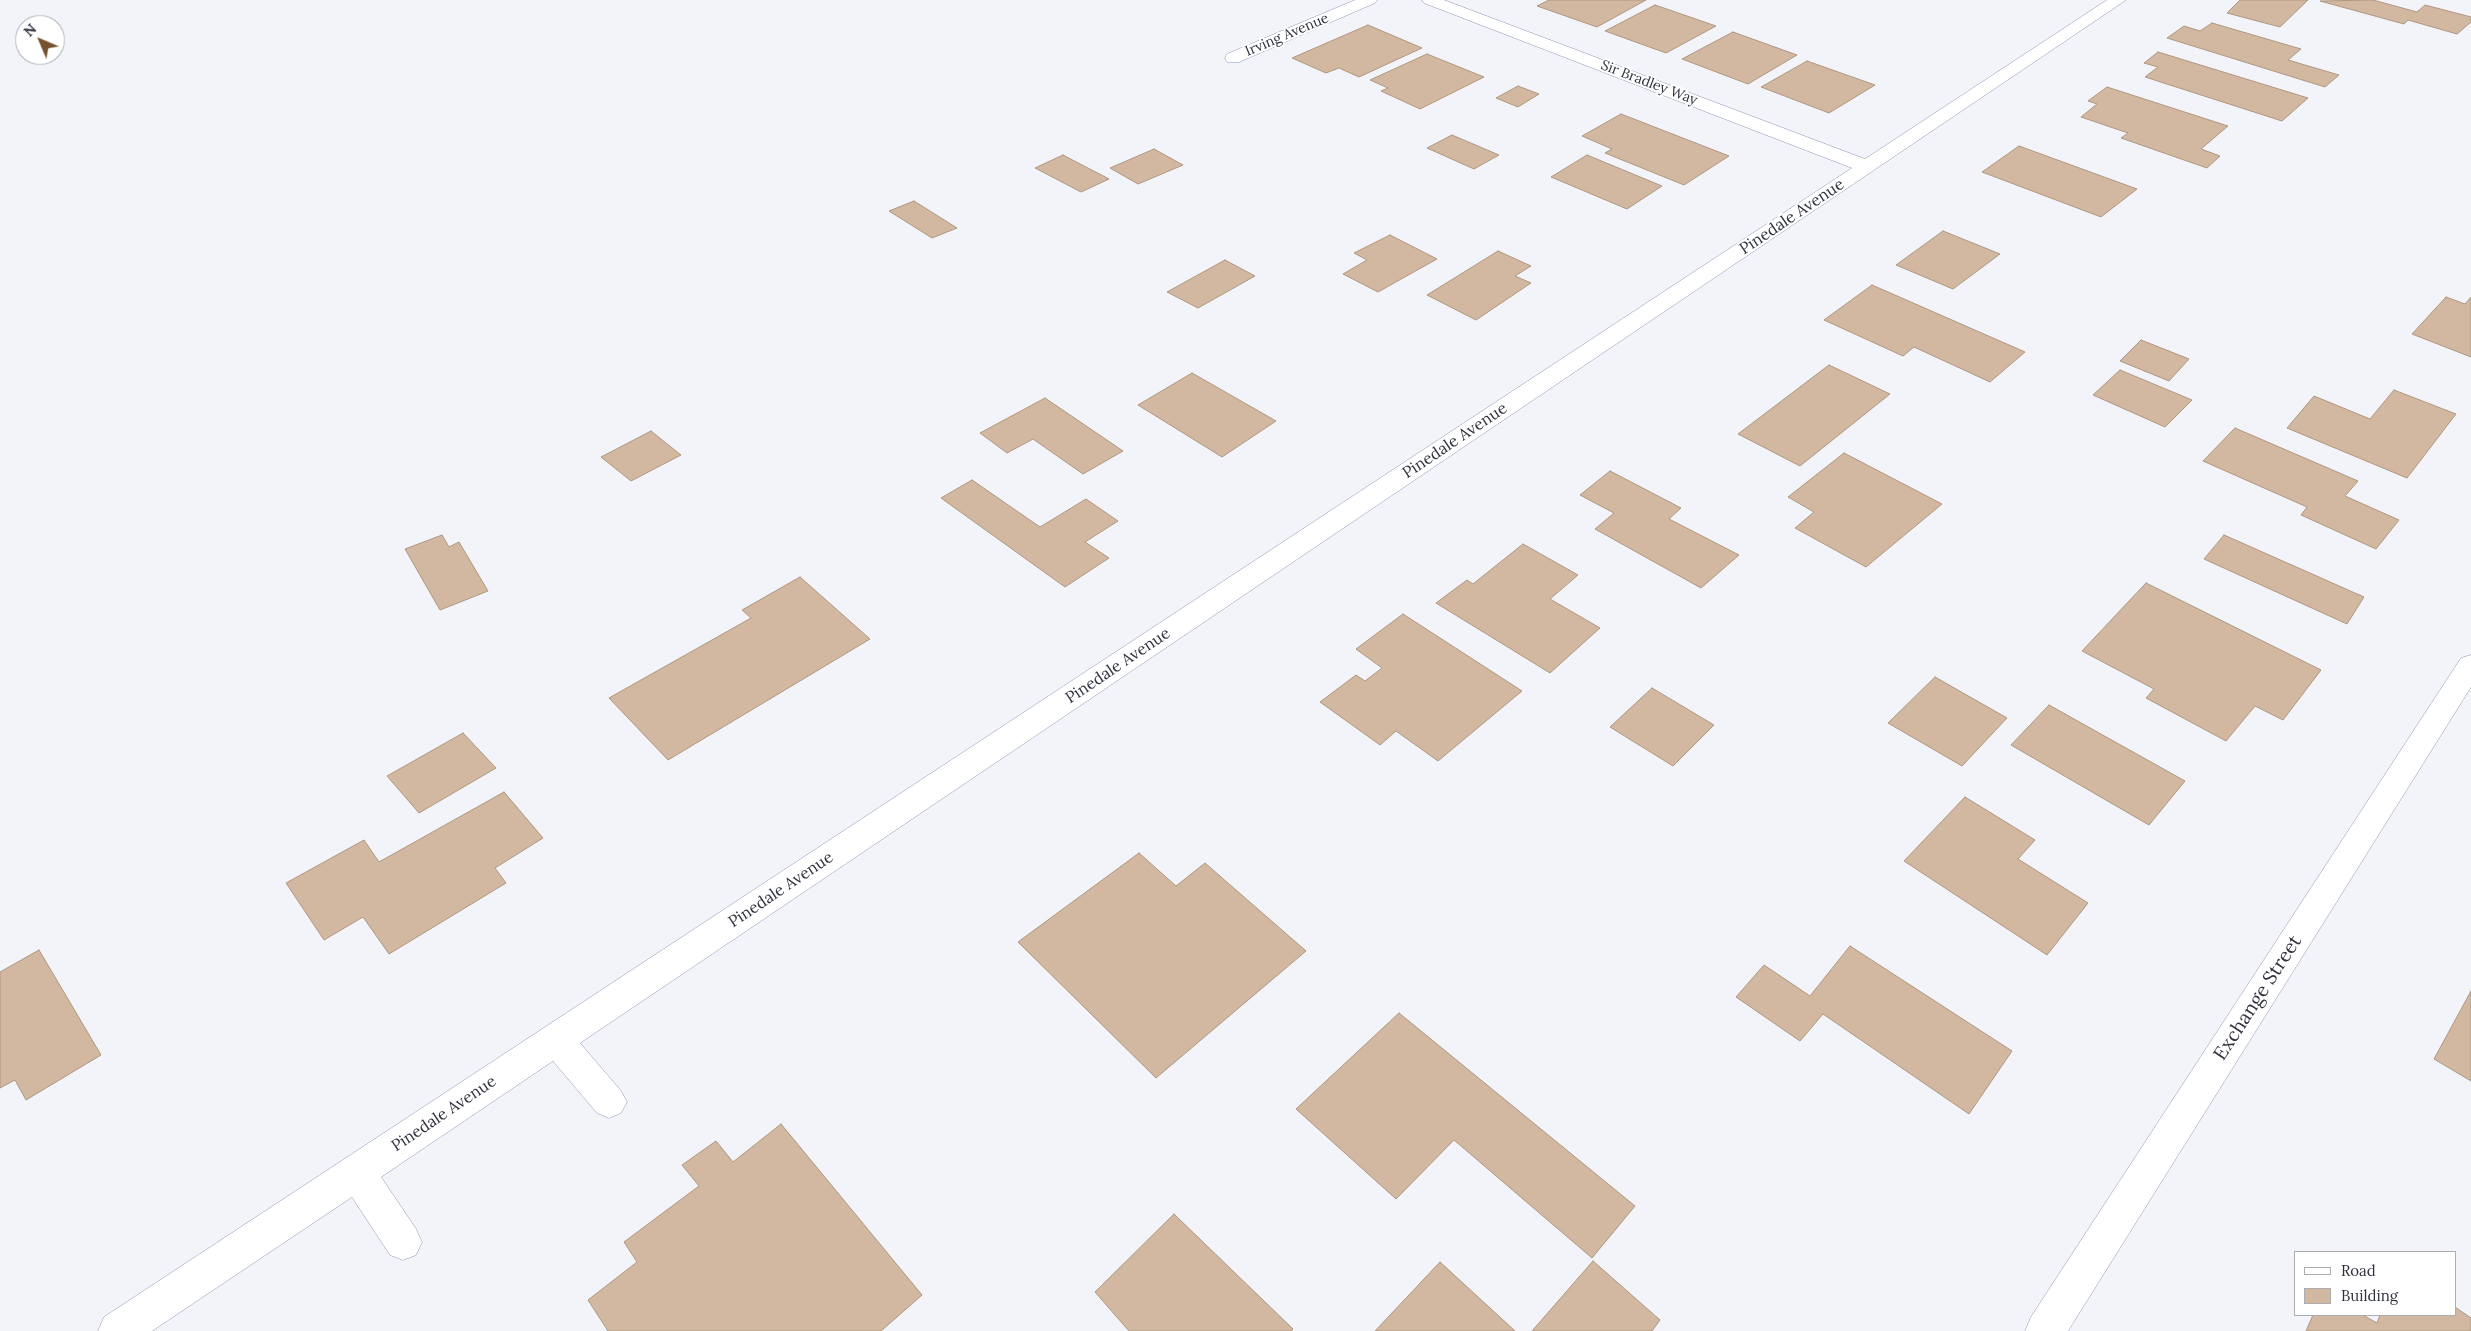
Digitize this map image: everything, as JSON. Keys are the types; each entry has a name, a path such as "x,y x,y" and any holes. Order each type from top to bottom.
{"street":[{"name":"Irving Avenue","path":"1233,58 1369,0"},
{"name":"Sir Bradley Way","path":"1430,0 1868,167"},
{"name":"Pinedale Avenue","path":"118,1331 2118,0"},
{"name":"Exchange Street","path":"2045,1331 2471,665"},
{"path":"556,1040 609,1102"},
{"path":"357,1172 403,1242"}],"building":[{"path":"1549,0 1646,0 1597,27 1537,6"},
{"path":"2240,0 2308,0 2280,27 2227,13"},
{"path":"2373,0 2417,12 2425,5 2471,17 2471,22 2457,34 2408,20 2404,24 2320,1"},
{"path":"1655,5 1716,26 1666,53 1605,31"},
{"path":"2212,23 2301,49 2288,60 2339,75 2325,87 2167,38 2184,26 2200,31"},
{"path":"1368,25 1422,48 1359,77 1339,68 1326,73 1292,58"},
{"path":"1733,32 1797,55 1748,84 1682,59"},
{"path":"2158,52 2308,98 2282,121 2145,77 2158,67 2144,63"},
{"path":"1427,54 1484,77 1420,109 1381,91 1388,88 1370,80"},
{"path":"1807,61 1875,85 1829,113 1761,87"},
{"path":"1518,86 1539,94 1518,107 1496,98"},
{"path":"2107,87 2228,126 2201,149 2220,156 2207,168 2121,138 2128,133 2081,117 2097,104 2088,101"},
{"path":"1621,114 1729,156 1684,185 1605,153 1612,149 1582,136"},
{"path":"1452,135 1499,155 1474,169 1427,148"},
{"path":"2019,146 2137,189 2101,217 1982,172"},
{"path":"1154,149 1183,165 1138,184 1110,168"},
{"path":"1063,155 1109,179 1081,192 1035,168"},
{"path":"1587,155 1662,186 1627,209 1551,177"},
{"path":"914,201 957,228 932,238 889,211"},
{"path":"1943,231 2000,254 1953,289 1896,265"},
{"path":"1390,235 1437,259 1378,292 1343,274 1367,260 1354,253"},
{"path":"1498,251 1531,266 1515,276 1531,283 1476,320 1427,295"},
{"path":"1225,260 1255,276 1198,308 1167,292"},
{"path":"1872,285 2025,352 1990,382 1914,347 1903,356 1824,320"},
{"path":"2446,297 2465,304 2471,297 2471,357 2412,334"},
{"path":"2141,340 2189,359 2169,381 2120,361"},
{"path":"1829,365 1890,394 1800,466 1738,434"},
{"path":"2120,370 2192,400 2165,427 2093,395"},
{"path":"1192,373 1276,421 1222,457 1138,405"},
{"path":"2394,390 2456,414 2407,478 2287,428 2314,396 2370,419"},
{"path":"1045,398 1123,451 1083,474 1033,439 1007,453 980,433"},
{"path":"2235,428 2358,481 2345,496 2399,520 2376,549 2301,515 2307,507 2203,461"},
{"path":"651,431 681,455 631,481 601,457"},
{"path":"1844,453 1942,504 1866,567 1795,528 1814,512 1788,497"},
{"path":"1610,471 1681,508 1669,519 1739,555 1701,588 1595,529 1614,513 1580,495"},
{"path":"972,480 1040,527 1086,499 1118,521 1085,542 1109,558 1065,587 941,498"},
{"path":"442,535 449,547 459,542 488,591 440,610 405,549"},
{"path":"2224,535 2364,597 2347,624 2204,559"},
{"path":"1523,544 1578,575 1550,599 1600,628 1550,673 1436,603 1467,580 1473,584"},
{"path":"800,577 870,639 668,760 609,698 751,618 742,610"},
{"path":"2146,583 2321,670 2283,720 2255,706 2226,741 2146,698 2154,689 2082,651"},
{"path":"1403,614 1522,691 1438,761 1396,731 1380,745 1320,702 1356,675 1365,681 1382,668 1356,649"},
{"path":"1935,677 2007,718 1962,766 1888,723"},
{"path":"1652,688 1714,725 1673,766 1610,727"},
{"path":"2049,705 2185,781 2149,825 2011,745"},
{"path":"463,733 496,768 419,813 387,776"},
{"path":"504,792 543,838 495,868 506,883 389,954 363,917 324,940 286,883 364,840 379,862"},
{"path":"1965,797 2035,840 2018,859 2088,903 2047,955 1904,861"},
{"path":"1139,853 1176,886 1205,863 1306,951 1156,1078 1018,942"},
{"path":"1850,946 2012,1051 1969,1114 1823,1014 1800,1041 1736,997 1764,965 1810,996"},
{"path":"39,950 101,1055 26,1100 15,1080 0,1088 0,972"},
{"path":"2471,991 2471,1081 2434,1059"},
{"path":"1399,1013 1635,1206 1592,1258 1454,1140 1396,1199 1296,1109"},
{"path":"781,1124 922,1295 881,1331 608,1331 588,1300 637,1262 624,1242 699,1186 682,1165 716,1141 733,1162"},
{"path":"1174,1214 1293,1329 1291,1331 1129,1331 1095,1292"},
{"path":"1593,1261 1660,1320 1652,1331 1532,1331"},
{"path":"1440,1262 1515,1331 1375,1331"},
{"path":"2456,1308 2471,1318 2471,1331 2306,1331 2313,1316 2365,1316 2377,1323 2380,1316 2456,1316"}]}
